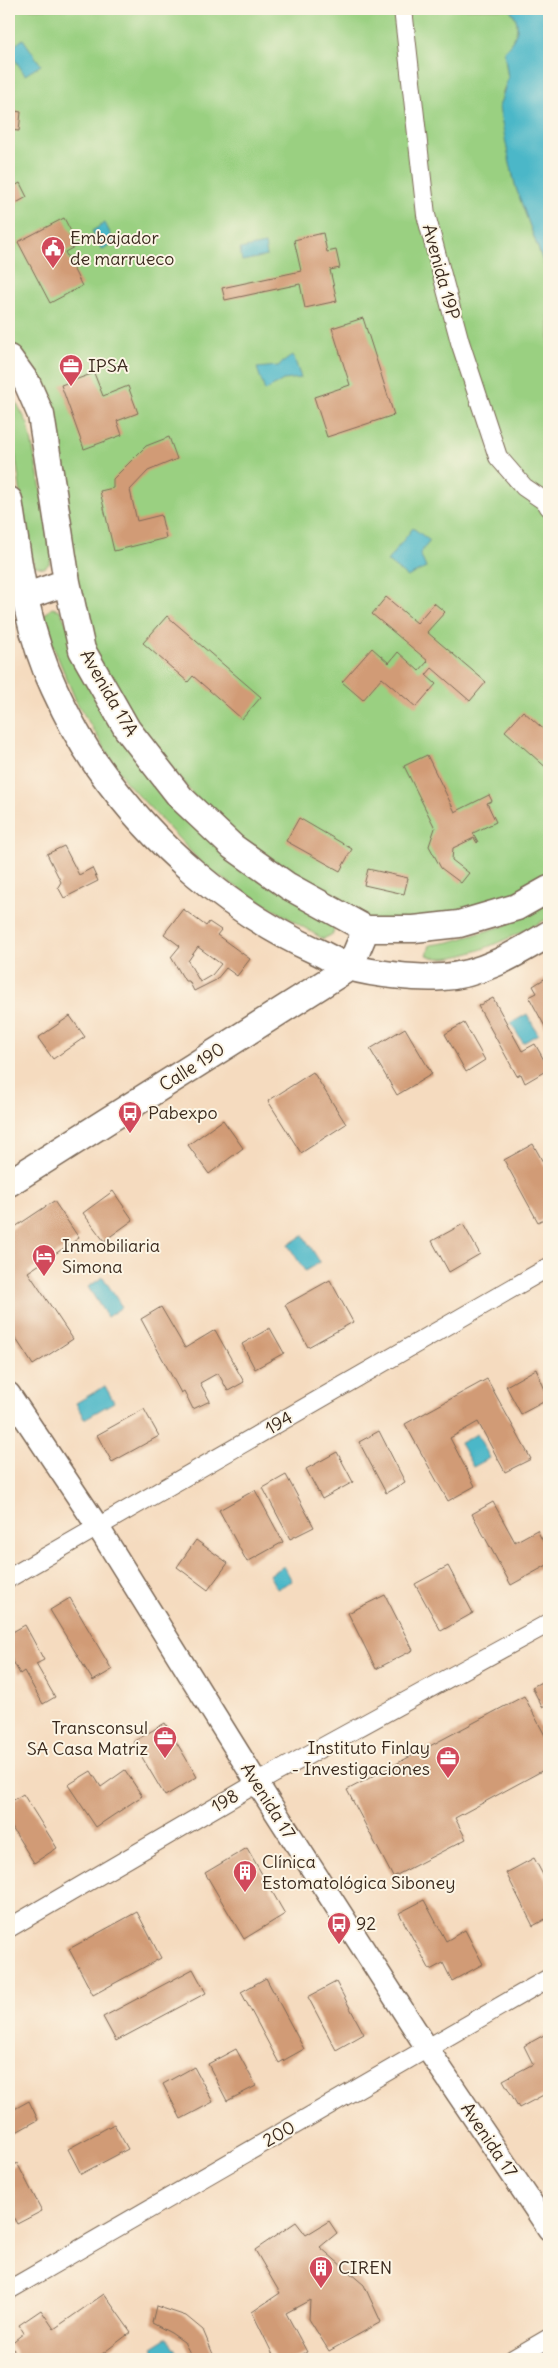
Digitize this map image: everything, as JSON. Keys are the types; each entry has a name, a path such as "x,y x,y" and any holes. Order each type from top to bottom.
{"main road":[{"name":"Avenida 17A","path":"9,358 27,383 41,415 67,582 82,650 127,729 181,798 241,853 288,886 366,929"},
{"path":"9,500 26,609 54,687 96,765 148,830 201,879 247,914 298,943 350,967 401,976 444,977 468,973 510,957 549,934"},
{"path":"24,597 67,582"},
{"path":"350,967 366,929 414,929 459,924 517,907 549,888"},
{"name":"Calle 190","path":"9,1183 350,967"}],"street":[{"name":"Avenida 19P","path":"403,9 426,215 460,342 498,457 524,487 548,504"},
{"name":"194","path":"9,1578 549,1267"},
{"name":"Avenida 17","path":"9,1394 98,1527 257,1783 427,2048 549,2229"},
{"name":"198","path":"9,1928 257,1783 549,1623"},
{"name":"200","path":"9,2290 549,1978"},
{"path":"513,2359 549,2338"}],"green space":[{"path":"9,9 509,9 514,14 517,31 504,51 508,78 502,94 509,159 516,188 549,278 549,889 517,907 366,929 233,847 82,650 41,415 9,358"},
{"path":"9,389 28,424 54,554 49,564 44,568 35,566 29,553 13,437 9,428"},
{"path":"52,608 60,610 118,735 334,927 333,934 323,939 207,869 125,781 77,703 45,627 44,615"},
{"path":"549,901 549,918 488,947 454,957 439,958 427,955 430,945 450,942 506,925"}],"water":[{"path":"509,9 549,9 549,278 516,188 499,107 508,78 504,51 517,31 514,14"},
{"path":"23,39 41,65 25,75 9,50"},
{"path":"105,223 115,243 102,250 92,231"},
{"path":"265,244 267,256 242,261 240,249"},
{"path":"293,355 301,378 283,380 265,391 257,368 278,366"},
{"path":"413,528 430,541 420,553 426,568 407,577 387,561"},
{"path":"527,1014 538,1034 523,1043 511,1023"},
{"path":"303,1235 320,1262 305,1271 288,1245"},
{"path":"103,1277 122,1307 107,1317 88,1287"},
{"path":"105,1386 114,1402 84,1419 76,1403"},
{"path":"477,1434 490,1458 473,1467 460,1443"},
{"path":"284,1566 292,1581 277,1589 269,1575"},
{"path":"168,2337 182,2359 160,2359 152,2347"}],"building":[{"path":"9,110 21,112 19,131 9,130"},
{"path":"20,183 27,197 9,207 9,189"},
{"name":"Embajador de marrueco","path":"64,218 78,245 65,252 82,286 50,303 18,242"},
{"path":"323,233 327,252 336,250 340,268 330,270 337,301 305,308 300,284 225,300 222,288 301,271 294,240"},
{"path":"363,318 394,415 327,437 314,397 350,385 332,328"},
{"path":"94,373 103,396 128,386 138,413 117,421 122,435 84,449 61,385"},
{"path":"169,437 177,459 148,471 130,490 137,521 161,515 166,538 114,551 100,491 113,488 113,479 146,446"},
{"path":"386,597 417,623 434,603 445,612 427,632 486,682 470,701 432,668 426,675 436,684 416,707 382,678 363,700 342,682 372,648 389,663 398,652 419,671 428,661 372,614"},
{"path":"167,616 261,697 242,719 193,676 188,682 143,643"},
{"path":"523,711 549,734 549,770 505,731"},
{"path":"427,755 455,812 489,795 492,801 487,803 496,822 473,833 477,843 474,838 453,848 452,860 469,873 461,883 441,868 429,846 435,828 404,766"},
{"path":"299,818 352,849 340,871 286,841"},
{"path":"64,846 79,875 92,868 98,881 64,898 58,887 61,882 47,854"},
{"path":"368,869 408,878 404,894 364,885"},
{"path":"183,909 206,926 209,922 221,930 217,935 250,959 237,976 226,968 216,980 194,991 189,981 185,981 171,957 180,946 164,934","holes":["198,947 221,964 212,975 200,982 188,961"]},
{"path":"549,976 549,1034 529,997 537,993 533,986"},
{"path":"493,998 522,1051 535,1044 549,1069 525,1083 521,1074 517,1076 478,1006"},
{"path":"70,1016 85,1037 53,1059 38,1038"},
{"path":"464,1023 485,1060 466,1072 445,1034"},
{"path":"405,1028 432,1074 397,1095 370,1049"},
{"path":"313,1072 346,1124 301,1153 268,1101"},
{"path":"223,1120 243,1148 209,1174 188,1145"},
{"path":"533,1144 549,1173 549,1216 538,1222 504,1160"},
{"path":"113,1191 133,1220 104,1241 83,1213"},
{"path":"54,1201 79,1238 28,1272 73,1339 33,1365 9,1328 9,1231"},
{"path":"463,1224 480,1254 449,1272 432,1241"},
{"path":"330,1280 353,1322 308,1347 285,1305"},
{"path":"161,1307 185,1348 215,1330 244,1382 228,1391 218,1373 200,1383 210,1401 193,1409 184,1391 181,1393 141,1319"},
{"path":"270,1328 284,1353 255,1369 242,1344"},
{"path":"536,1369 549,1399 521,1414 506,1386"},
{"path":"487,1379 531,1459 505,1472 478,1422 450,1438 475,1486 448,1501 405,1424"},
{"path":"144,1409 159,1436 112,1462 97,1435"},
{"path":"379,1431 405,1482 386,1493 359,1442"},
{"path":"337,1452 353,1482 322,1499 306,1469"},
{"path":"286,1475 314,1527 290,1539 263,1488"},
{"path":"255,1490 283,1542 247,1562 219,1510"},
{"path":"493,1502 515,1542 537,1530 549,1553 549,1564 511,1585 472,1514"},
{"path":"196,1540 228,1563 208,1590 177,1567"},
{"path":"448,1566 473,1613 441,1631 415,1584"},
{"path":"385,1595 413,1650 376,1669 348,1613"},
{"path":"70,1598 112,1670 93,1681 50,1610"},
{"path":"25,1625 44,1660 36,1664 55,1697 43,1704 24,1671 20,1674 9,1654 9,1634"},
{"path":"549,1678 549,1703 542,1707 532,1687"},
{"name":"Instituto Finlay - Investigaciones","path":"524,1696 549,1743 549,1767 455,1818 466,1839 393,1877 347,1790"},
{"name":"Transconsul SA Casa Matriz","path":"165,1723 197,1777 165,1796 133,1742"},
{"path":"125,1770 142,1796 96,1827 68,1785 91,1771 101,1787"},
{"path":"23,1794 57,1848 34,1863 9,1823 9,1803"},
{"name":"Clínica Estomatológica Siboney","path":"247,1848 285,1914 244,1939 205,1873"},
{"path":"534,1858 549,1886 549,1917 533,1926 506,1873"},
{"path":"424,1900 446,1941 465,1930 483,1964 452,1981 443,1963 430,1970 399,1913"},
{"path":"137,1912 161,1958 93,1995 69,1949"},
{"path":"193,1969 206,1993 116,2041 103,2017"},
{"path":"266,1978 304,2049 279,2063 241,1992"},
{"path":"336,1982 364,2034 336,2050 308,1997"},
{"path":"544,2035 549,2044 549,2092 519,2108 503,2080 533,2064 524,2046"},
{"path":"236,2049 256,2086 227,2101 208,2064"},
{"path":"194,2067 213,2102 181,2119 163,2084"},
{"path":"29,2101 38,2120 9,2136 9,2112"},
{"path":"114,2124 128,2149 81,2174 68,2149"},
{"path":"17,2163 42,2211 17,2224 9,2209 9,2168"},
{"name":"CIREN","path":"329,2221 337,2233 320,2247 364,2285 381,2322 329,2351 309,2319 310,2300 286,2313 307,2352 292,2359 275,2359 252,2312 280,2293 255,2250 296,2222 306,2235"},
{"path":"104,2294 131,2332 102,2354 105,2359 20,2359 10,2344 24,2333 19,2325 41,2310 54,2329"},
{"path":"156,2306 186,2316 203,2330 215,2359 193,2359 184,2342 152,2323"}],"place":[{"name":"Embajador de marrueco","path":"53,269"},
{"name":"IPSA","path":"71,387"},
{"name":"Pabexpo","path":"130,1134"},
{"name":"Inmobiliaria Simona","path":"44,1277"},
{"name":"Transconsul SA Casa Matriz","path":"165,1759"},
{"name":"Instituto Finlay - Investigaciones","path":"448,1779"},
{"name":"Clínica Estomatológica Siboney","path":"245,1893"},
{"name":"92","path":"339,1945"},
{"name":"CIREN","path":"321,2289"}]}
